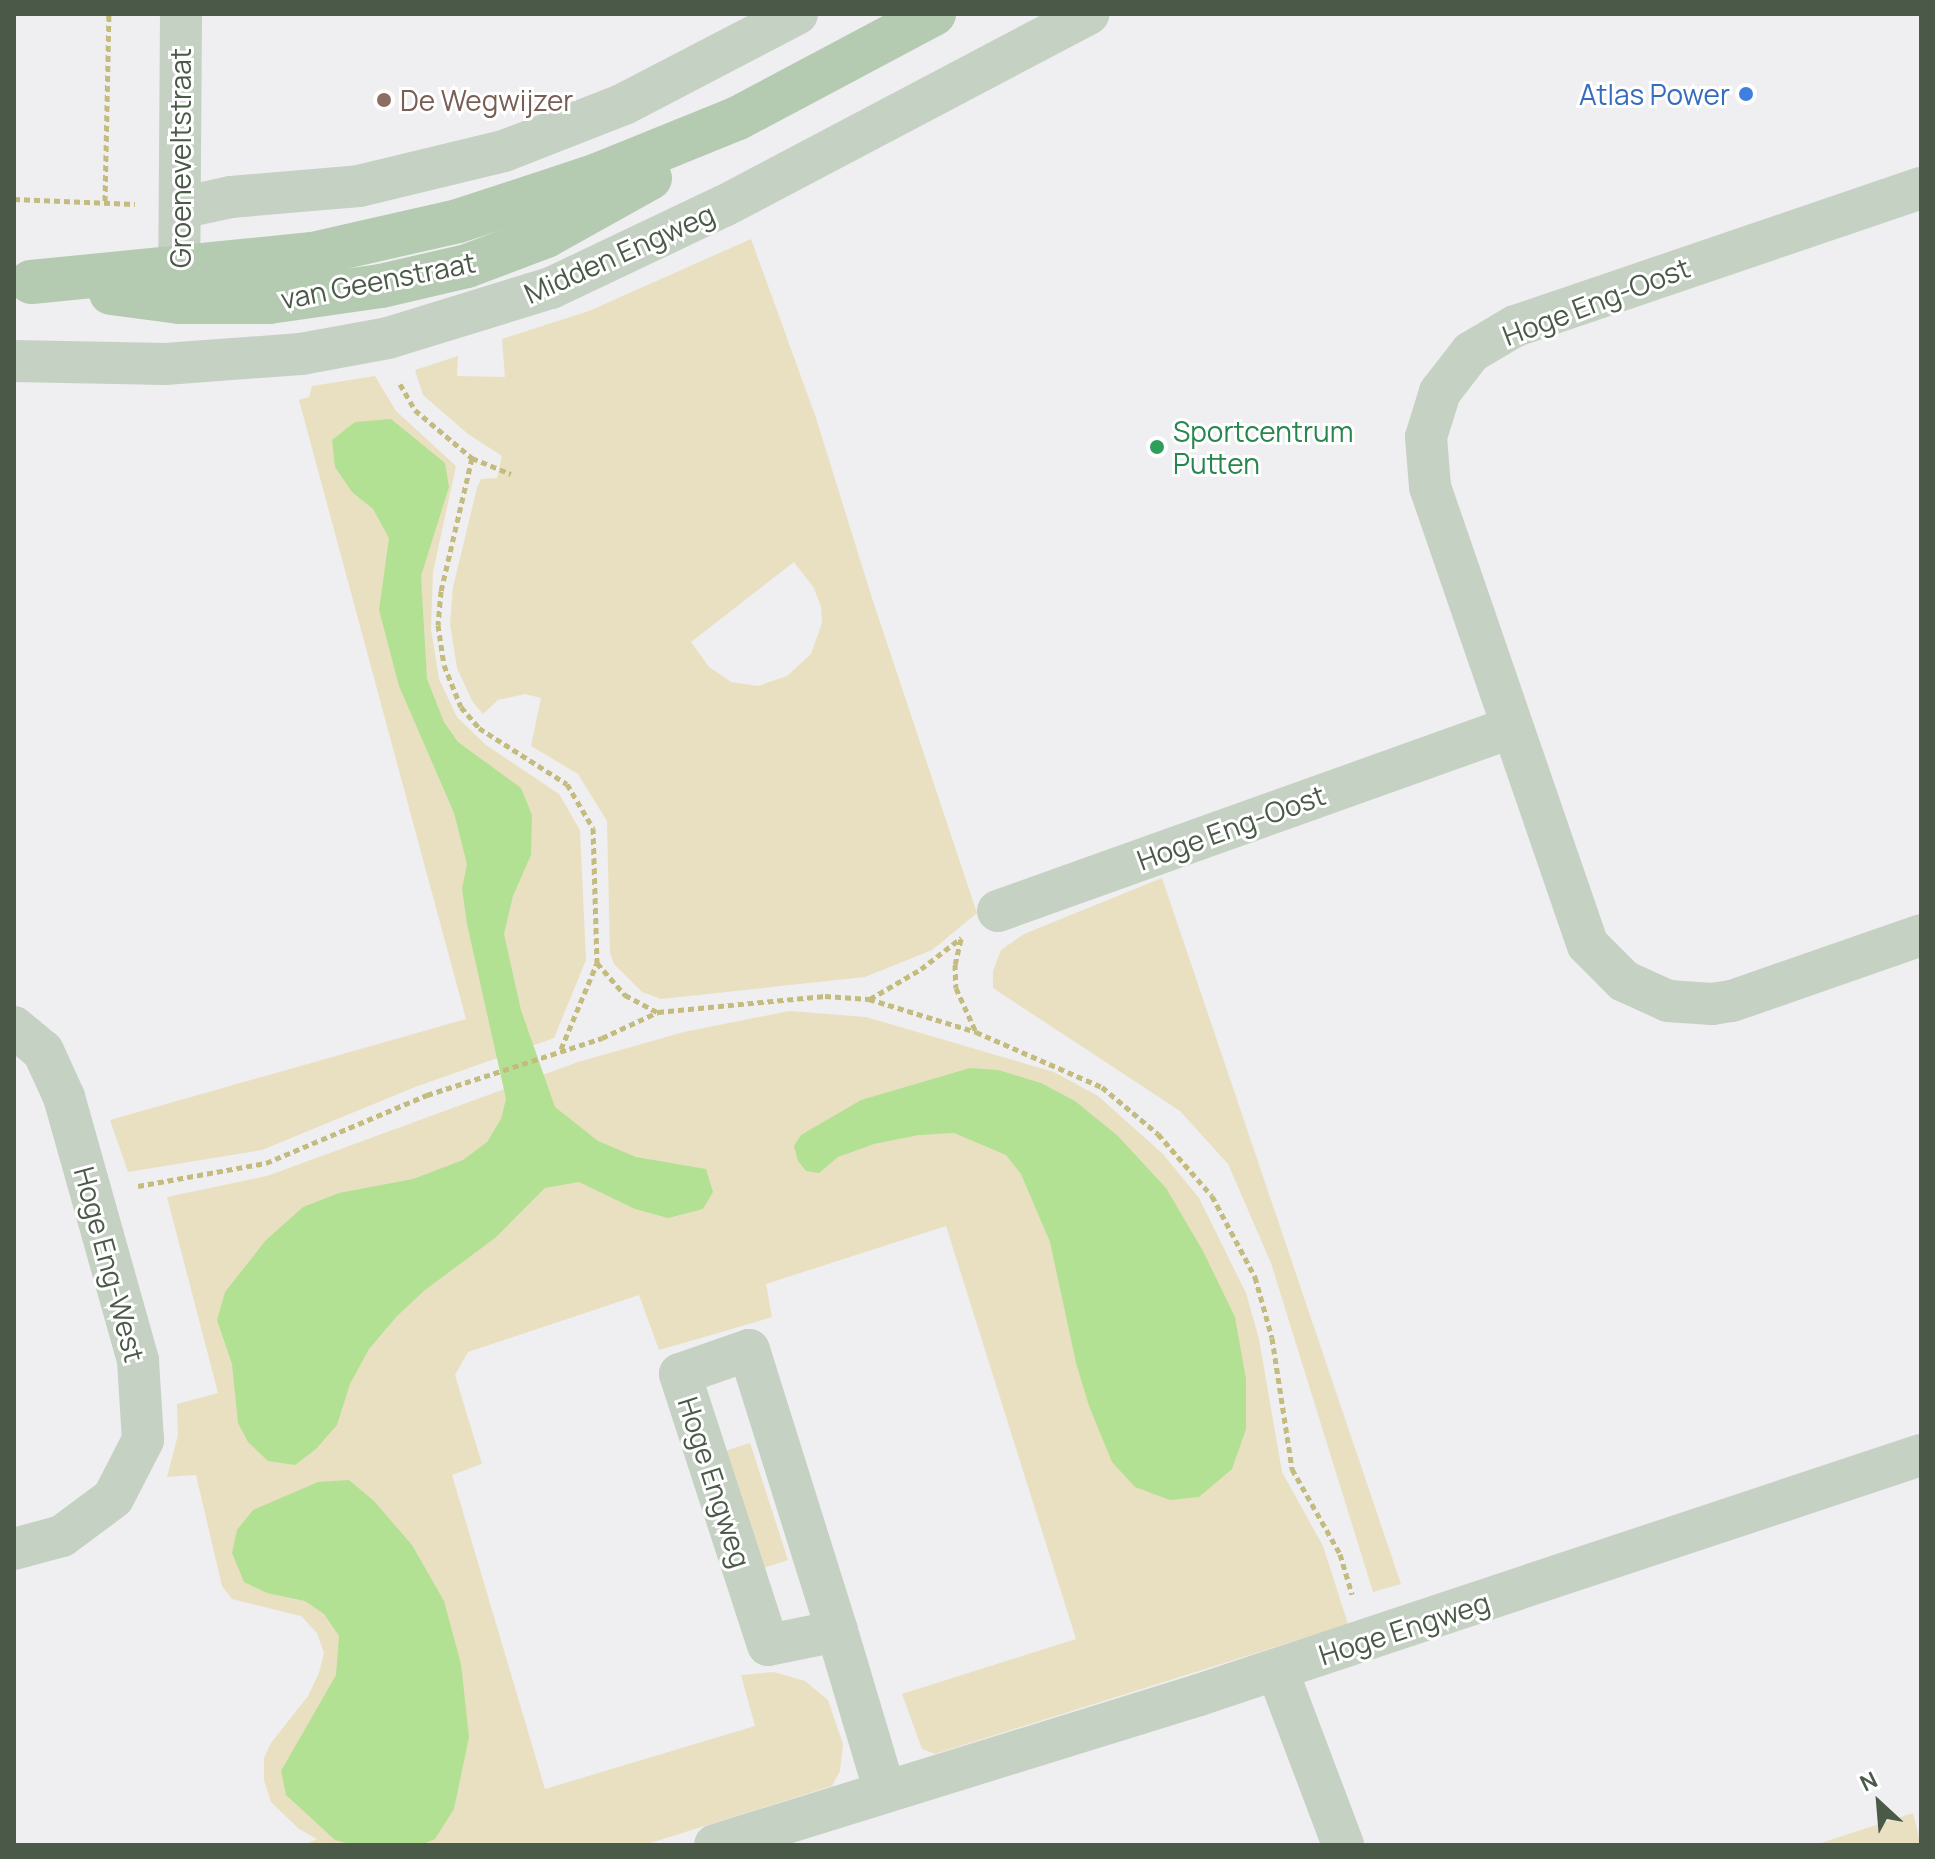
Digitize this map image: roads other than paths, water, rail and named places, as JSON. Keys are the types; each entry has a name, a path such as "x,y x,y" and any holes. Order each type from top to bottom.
{"main road":[{"name":"van Geenstraat","path":"22,282 179,286 269,302 381,286 467,266 546,236 645,181 738,118 934,14"}],"street":[{"name":"Groeneveltstraat","path":"179,286 181,14"},
{"path":"180,208 231,197 359,186 504,151 624,104 797,14"},
{"name":"Midden Engweg","path":"14,361 165,364 301,354 388,338 551,288 724,206 1088,14"},
{"name":"Hoge Eng-Oost","path":"1921,188 1515,326 1471,352 1440,392 1426,437 1430,487 1510,728 1588,945 1624,981 1668,1001 1712,1004 1732,1001 1921,935"},
{"name":"Hoge Eng-Oost","path":"998,911 1510,728"},
{"name":"Hoge Eng-West","path":"14,1027 43,1051 59,1085 138,1361 143,1440 113,1498 62,1536 14,1549"},
{"name":"Hoge Engweg","path":"837,1631 768,1645 680,1374 749,1350 837,1631 885,1792"},
{"name":"Hoge Engweg","path":"715,1845 1277,1670 1921,1455"},
{"path":"1277,1670 1343,1845"}],"place":[{"name":"Atlas Power","path":"1746,94"},
{"name":"De Wegwijzer","path":"384,100"},
{"name":"Sportcentrum Putten","path":"1157,447"}]}
